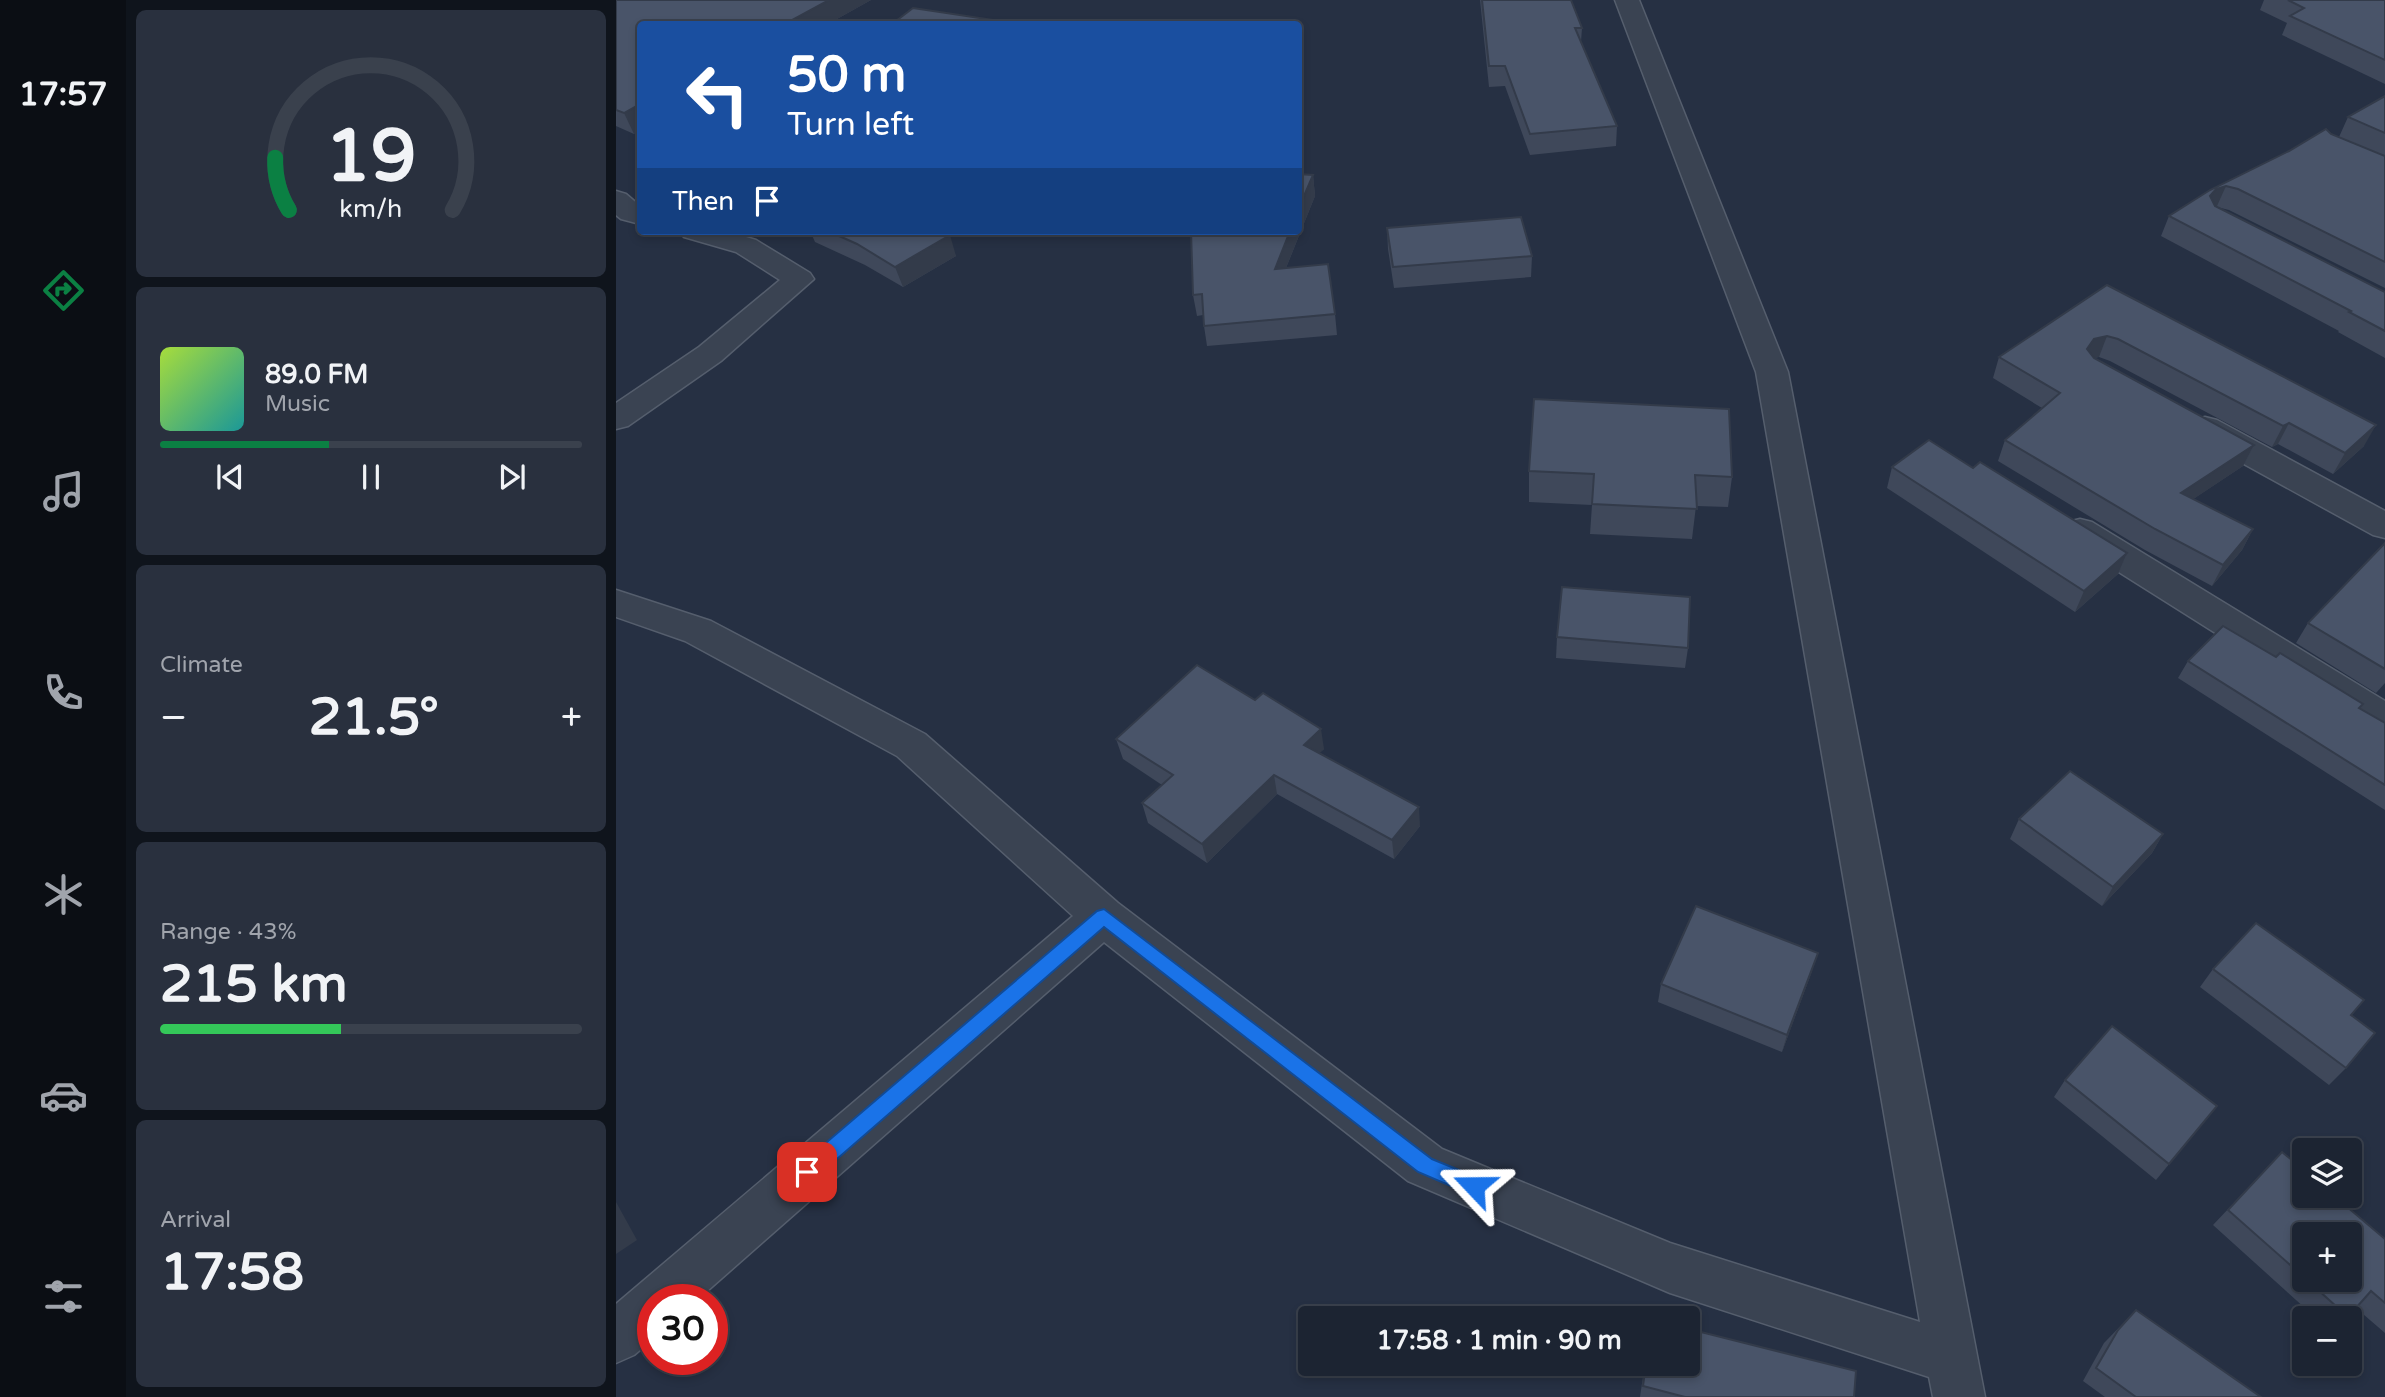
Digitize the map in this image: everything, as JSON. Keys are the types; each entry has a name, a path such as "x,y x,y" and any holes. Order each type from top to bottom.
{"street":[{"path":"1627,0 1772,372 1956,1378"},
{"path":"616,200 637,215"},
{"path":"616,418 710,354 799,279 746,246 708,235"},
{"path":"2182,416 2385,526"},
{"path":"2053,514 2385,720"},
{"path":"616,603 698,631 911,745 1104,916 1425,1165 1670,1268 1956,1378"},
{"path":"678,1284 1104,916"},
{"path":"616,1337 637,1319"}],"building":[{"path":"616,0 829,0 790,21 637,21 637,106 624,113 616,110"},
{"path":"1482,0 1571,0 1582,28 1575,28 1617,126 1530,134 1505,66 1489,66"},
{"path":"2288,0 2385,0 2385,60 2290,16 2304,8"},
{"path":"913,8 1000,21 896,21"},
{"path":"2385,96 2385,133 2348,117"},
{"path":"2326,129 2331,134 2385,156 2385,262 2238,189 2226,186 2216,189 2210,196 2215,206 2385,292 2385,331 2169,216 2210,190 2289,151"},
{"path":"1302,174 1313,175 1302,201"},
{"path":"1521,217 1532,256 1393,267 1387,228"},
{"path":"837,235 950,235 895,267"},
{"path":"1191,235 1288,235 1275,269 1328,264 1335,314 1204,326 1202,294 1193,295"},
{"path":"2107,285 2376,425 2345,453 2289,423 2283,426 2118,339 2107,336 2094,339 2087,349 2094,358 2254,445 2181,493 2253,529 2223,565 2155,529 2005,440 2060,393 1999,357"},
{"path":"1534,399 1729,409 1732,477 1695,475 1697,509 1592,504 1594,474 1529,471"},
{"path":"1929,440 1973,468 1980,462 2127,553 2084,591 1892,467"},
{"path":"2385,543 2385,669 2308,623"},
{"path":"1562,587 1690,597 1688,648 1557,637"},
{"path":"2223,626 2276,657 2280,653 2363,704 2359,708 2385,723 2385,785 2188,661"},
{"path":"1197,665 1255,700 1263,693 1321,729 1304,745 1419,807 1392,840 1274,775 1202,844 1142,803 1173,775 1116,739"},
{"path":"2070,771 2163,834 2113,887 2019,819"},
{"path":"1696,906 1818,953 1787,1035 1661,984"},
{"path":"2256,923 2364,1000 2351,1015 2375,1033 2346,1068 2213,969"},
{"path":"2112,1026 2217,1106 2169,1164 2065,1080"},
{"path":"2282,1152 2292,1160 2292,1208 2348,1208 2385,1239 2385,1303 2371,1291 2358,1306 2336,1306 2320,1292 2362,1292 2362,1222 2292,1222 2292,1267 2228,1210"},
{"path":"2136,1310 2261,1397 2136,1397 2096,1368 2118,1330"},
{"path":"1700,1332 1856,1371 1854,1397 1685,1397 1643,1386 1644,1376 1700,1376"}],"route":[{"path":"807,1172 1104,916 1425,1165 1474,1186"}]}
